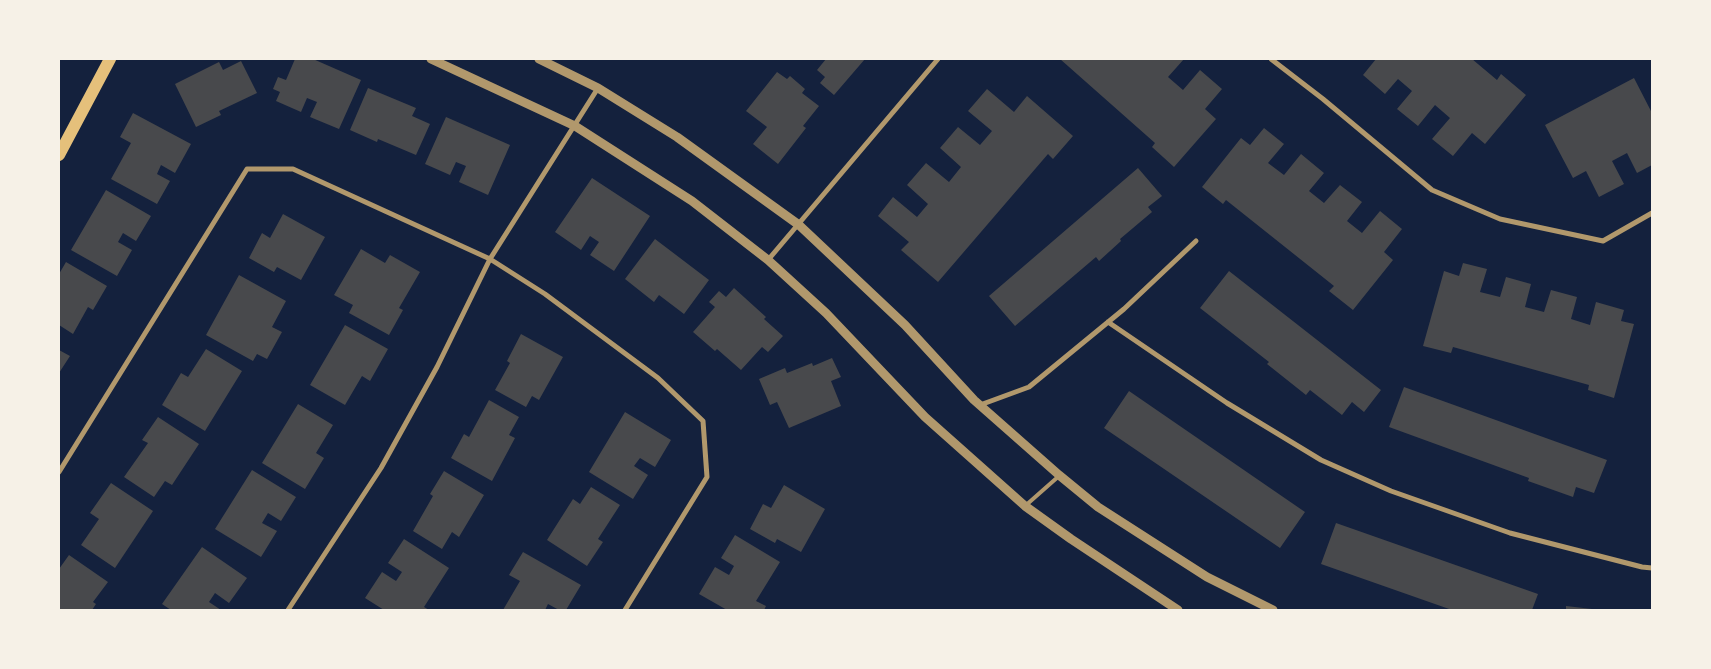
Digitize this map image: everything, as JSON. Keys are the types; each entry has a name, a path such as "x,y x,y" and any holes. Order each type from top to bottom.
{"main road":[{"path":"59,155 110,59"}],"street":[{"path":"431,59 575,126 692,201 768,260 826,313 925,417 1025,506 1178,610"},
{"path":"539,59 598,88 677,137 799,225 905,325 980,406 1098,507 1207,577 1273,610"},
{"path":"768,260 938,59"},
{"path":"1271,59 1323,99 1432,190 1500,219 1604,241 1652,213"},
{"path":"288,610 381,468 437,367 490,259 598,88"},
{"path":"59,472 247,169 293,169 490,259 545,294 658,378 703,421 707,477 625,610"},
{"path":"980,406 1029,387 1050,371 1108,322 1196,241"},
{"path":"1108,322 1227,403 1321,460 1391,491 1510,533 1652,568"}],"lane":[{"path":"1025,506 1059,475"}],"building":[{"path":"295,59 313,59 361,80 339,129 310,117 317,102 307,98 301,112 276,101 280,92 273,89 278,77 286,80"},
{"path":"826,59 865,59 834,95 820,83 825,77 817,70"},
{"path":"1060,59 1184,59 1168,77 1183,90 1200,70 1222,89 1205,109 1216,119 1174,167 1152,147 1155,143"},
{"path":"1376,59 1472,59 1497,80 1501,74 1526,95 1485,144 1472,133 1453,156 1432,139 1450,118 1435,105 1418,126 1397,109 1412,91 1398,79 1385,94 1363,75"},
{"path":"241,61 257,93 219,111 221,115 196,127 175,84 219,62 223,70"},
{"path":"777,72 787,79 790,76 805,89 802,93 819,106 803,126 806,128 778,164 753,144 767,127 746,111"},
{"path":"1634,78 1652,113 1652,165 1637,173 1627,153 1612,161 1624,184 1599,197 1586,171 1573,178 1545,125"},
{"path":"368,88 416,108 412,116 430,124 416,155 378,139 377,142 350,130"},
{"path":"987,89 1014,112 1027,96 1073,136 1053,159 1048,154 938,282 901,250 909,242 878,216 893,197 917,217 928,204 907,185 926,163 949,182 961,167 940,148 958,127 980,145 992,131 968,111"},
{"path":"133,113 191,144 175,173 161,165 157,174 170,181 157,204 111,179 131,143 120,137"},
{"path":"446,117 510,145 488,195 459,182 466,166 456,162 450,175 425,164"},
{"path":"1264,128 1284,144 1268,163 1284,175 1301,154 1324,173 1309,191 1324,203 1340,185 1362,202 1347,221 1362,233 1380,211 1402,229 1384,252 1393,260 1353,310 1329,291 1334,286 1226,200 1223,204 1202,187 1241,138 1250,145"},
{"path":"1138,168 1162,196 1148,207 1152,212 1120,239 1121,241 1099,261 1096,257 1015,326 989,296"},
{"path":"592,178 650,216 614,271 590,255 599,242 590,236 581,250 555,232"},
{"path":"106,190 151,216 136,241 123,233 118,242 132,250 117,276 71,250"},
{"path":"283,214 325,237 301,280 277,267 274,272 249,258 262,233 270,238"},
{"path":"655,239 709,280 684,314 659,295 654,302 625,279"},
{"path":"361,249 385,263 390,255 420,272 399,308 403,310 389,335 349,313 353,305 334,295"},
{"path":"66,262 107,286 93,310 88,307 73,334 59,325 59,274"},
{"path":"1463,263 1487,269 1480,292 1500,297 1506,277 1531,284 1525,307 1544,312 1551,290 1577,297 1571,319 1590,325 1596,302 1624,310 1621,321 1634,324 1614,398 1588,390 1589,385 1453,347 1451,353 1423,346 1444,271 1459,276"},
{"path":"1229,271 1381,390 1364,412 1352,402 1342,415 1310,390 1306,395 1267,364 1269,362 1200,308"},
{"path":"239,275 286,301 272,327 282,332 267,359 257,354 253,361 206,335"},
{"path":"734,288 766,317 764,319 783,336 768,352 762,347 741,370 717,349 715,351 693,332 715,307 709,302 719,291 726,297"},
{"path":"345,325 388,349 370,381 362,376 345,405 310,385"},
{"path":"521,334 563,357 539,400 532,396 526,407 495,390 510,363 507,361"},
{"path":"206,349 242,371 205,431 162,405 181,373 188,377"},
{"path":"59,350 70,356 59,373"},
{"path":"832,358 841,377 831,381 841,406 789,428 777,402 770,405 759,379 785,368 787,373 812,363 813,366"},
{"path":"1404,387 1607,460 1594,493 1576,487 1573,497 1528,481 1529,478 1389,427"},
{"path":"1129,391 1305,512 1280,548 1104,428"},
{"path":"489,400 519,417 509,435 515,438 492,481 451,458 464,434 469,437"},
{"path":"298,404 333,425 316,453 324,458 305,489 262,463"},
{"path":"625,412 671,440 655,467 640,458 634,466 648,475 633,499 589,472"},
{"path":"158,417 199,444 172,485 165,481 154,497 124,477 148,443 142,440"},
{"path":"252,470 296,497 281,521 268,513 262,523 277,531 261,557 215,529"},
{"path":"444,471 484,495 459,537 452,532 442,549 413,531 433,496 430,494"},
{"path":"111,483 153,511 115,568 81,545 99,519 90,513"},
{"path":"784,485 825,509 801,552 777,539 775,543 750,529 763,504 771,508"},
{"path":"591,487 620,505 598,539 603,542 587,566 547,540 573,499 580,504"},
{"path":"1336,523 1538,594 1532,610 1452,610 1321,564"},
{"path":"735,535 780,562 756,601 766,606 764,610 727,610 699,594 715,567 729,575 734,566 721,558"},
{"path":"404,539 449,568 424,607 429,610 384,610 365,598 382,572 396,581 402,572 388,563"},
{"path":"202,547 247,578 229,603 215,593 209,602 221,610 171,610 162,604"},
{"path":"523,552 581,585 566,610 559,610 548,604 545,610 503,610 520,581 509,575"},
{"path":"69,555 108,582 93,602 96,604 92,610 59,610 59,569"},
{"path":"1566,606 1592,609 1592,610 1566,610"}]}
